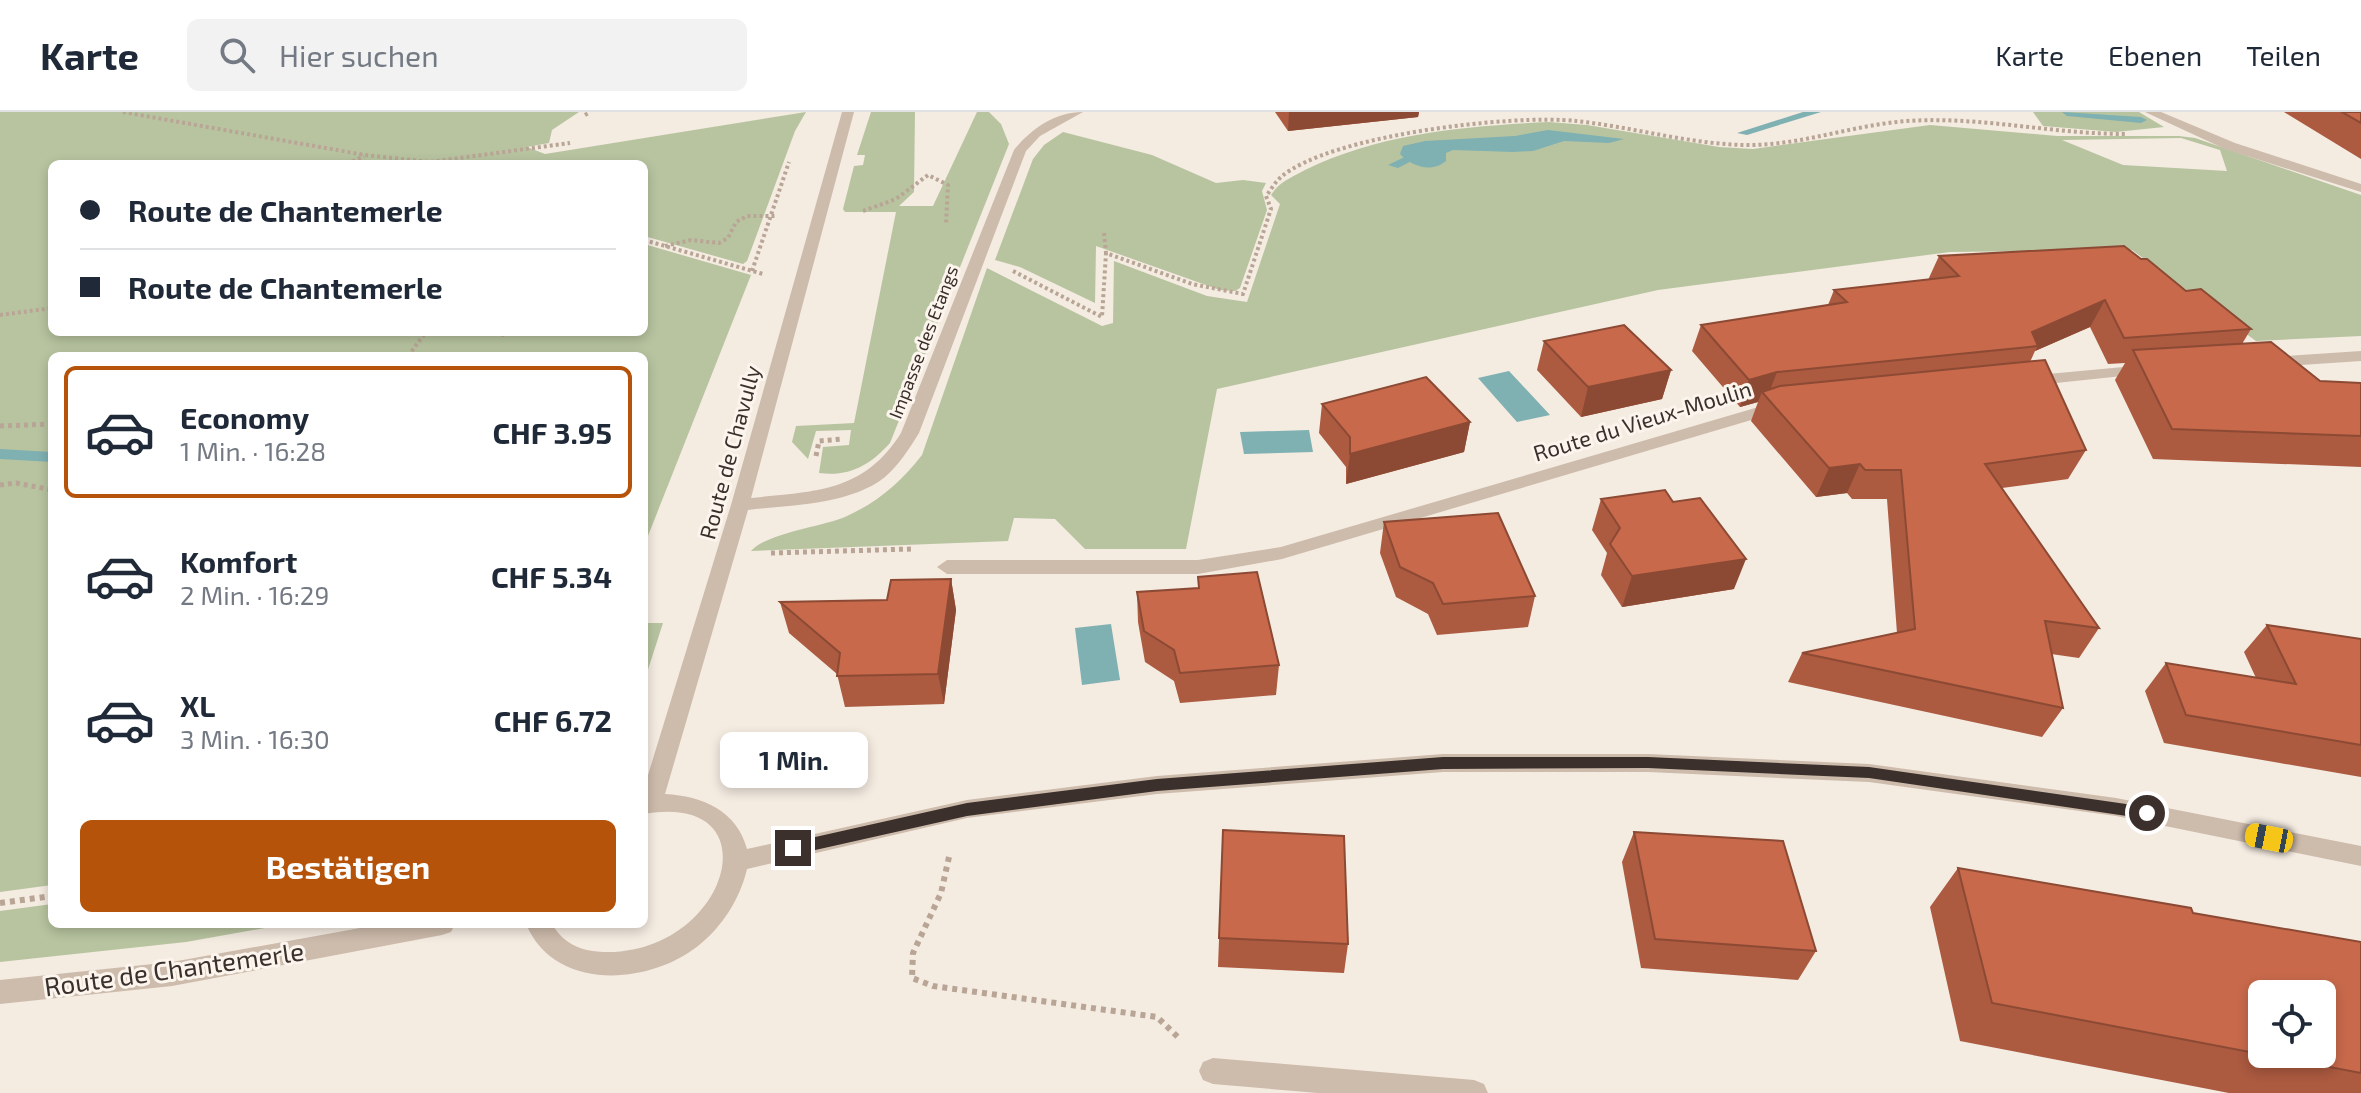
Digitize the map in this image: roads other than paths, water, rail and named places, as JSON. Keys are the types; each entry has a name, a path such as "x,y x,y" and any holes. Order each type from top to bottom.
{"street":[{"name":"Route de Chavully","path":"648,804 726,555 848,112"},
{"name":"Impasse des Etangs","path":"740,505 831,491 872,478 895,456 910,433 1020,150 1036,133 1077,112"},
{"path":"2151,112 2185,129 2361,188"},
{"path":"2252,363 2361,356"},
{"path":"2002,383 2159,369"},
{"name":"Route du Vieux-Moulin","path":"947,567 1198,567 1282,553 1767,407 1798,404"},
{"path":"737,861 967,809 1157,785 1459,763 1648,763 1869,773 2116,807 2361,856"},
{"path":"542,928 556,950 584,962 617,965 653,957 686,940 714,916 731,889 737,861 733,840 722,823 704,811 682,804 648,804"},
{"name":"Route de Chantemerle","path":"0,992 172,974 420,928"},
{"path":"1213,1071 1474,1093"}],"water":[{"path":"1548,130 1624,139 1609,143 1564,141 1533,151 1453,150 1446,153 1446,161 1435,167 1416,165 1400,154 1403,146 1425,141 1515,136"},
{"path":"1509,371 1550,415 1517,422 1478,378"},
{"path":"1309,430 1313,452 1244,454 1240,432"},
{"path":"1111,624 1120,680 1082,685 1075,628"}],"waterway":[{"path":"1743,133 1815,112"},
{"path":"2067,113 2141,120"},
{"path":"1394,165 1425,151"},
{"path":"0,454 48,457"}]}
